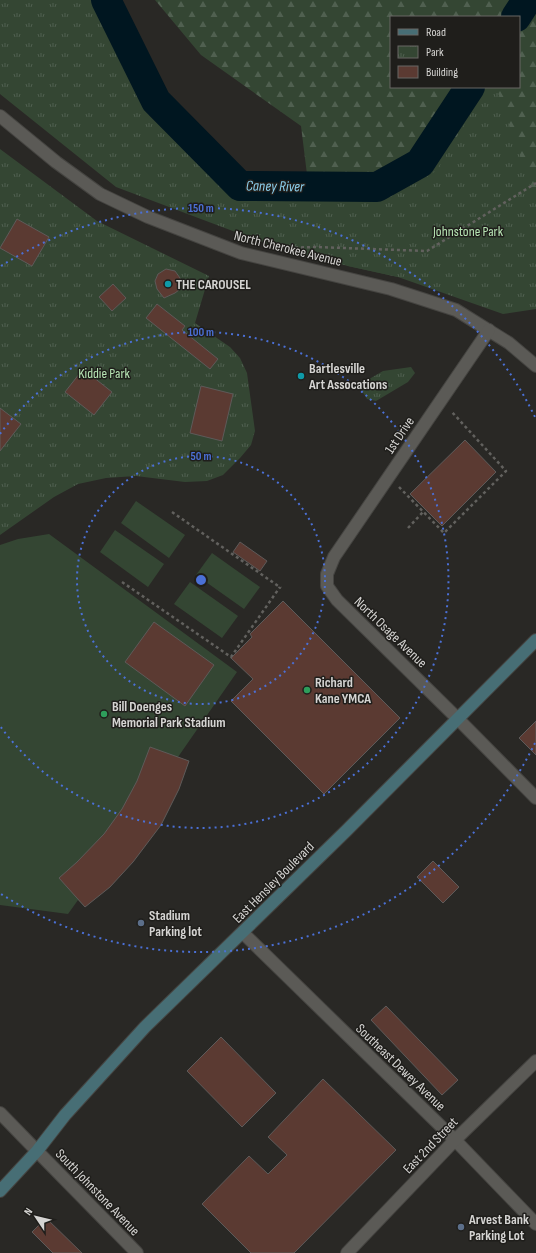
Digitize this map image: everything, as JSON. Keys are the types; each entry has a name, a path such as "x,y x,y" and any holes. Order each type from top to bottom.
{"main road":[{"name":"East Hensley Boulevard","path":"0,1191 37,1151 65,1115 146,1028 536,640"}],"street":[{"name":"North Cherokee Avenue","path":"0,116 56,162 100,194 148,217 241,253 391,289 456,310 509,343 536,366"},
{"name":"1st Drive","path":"334,557 489,330"},
{"name":"North Osage Avenue","path":"334,557 327,574 327,586 337,600 458,718 536,798"},
{"name":"Southeast Dewey Avenue","path":"243,933 455,1140 536,1224"},
{"name":"East 2nd Street","path":"347,1253 455,1140 536,1061"},
{"name":"South Johnstone Avenue","path":"0,1113 137,1253"}],"path":[{"path":"278,248 316,247 427,251 536,183"},
{"path":"398,487 444,533 506,471 451,411"},
{"path":"122,582 231,657 281,588 172,512"},
{"path":"408,528 423,512"}],"green space":[{"name":"Johnstone Park","path":"0,0 91,0 150,116 238,201 387,199 436,171 486,88 496,88 536,202 536,309 503,314 398,277 278,248 116,187 0,94"},
{"path":"155,0 536,0 536,287 398,277 348,266 316,247 301,126 201,55"},
{"name":"Kiddie Park","path":"0,149 97,221 209,276 195,323 230,347 240,358 247,373 255,431 251,445 223,475 207,481 185,482 136,476 106,478 78,484 54,497 0,535"},
{"path":"411,367 415,373 408,382 376,401 367,399 362,391 364,382 383,371"},
{"path":"136,501 185,535 169,558 121,523"},
{"path":"115,530 164,564 148,587 100,552"},
{"name":"Bill Doenges Memorial Park Stadium","path":"49,534 237,672 178,757 189,761 179,789 161,825 110,887 85,907 78,900 68,914 0,905 0,545 18,539"},
{"path":"212,553 260,587 244,609 196,575"},
{"path":"190,582 238,616 222,638 174,604"}],"building":[{"path":"17,219 49,237 32,266 0,248"},
{"name":"THE CAROUSEL","path":"166,269 175,271 181,282 179,290 164,298 157,289 155,281 158,274"},
{"path":"113,284 126,298 112,311 99,297"},
{"path":"157,304 185,326 182,330 218,359 210,369 146,318"},
{"path":"83,369 112,392 94,415 65,392"},
{"path":"201,386 233,394 222,441 190,433"},
{"path":"0,408 21,424 0,451"},
{"path":"465,440 496,472 442,526 410,494"},
{"path":"240,542 267,561 260,571 233,552"},
{"name":"Richard Kane YMCA","path":"283,601 400,718 324,794 231,701 253,679 231,658 252,637 250,634"},
{"path":"154,622 214,665 185,706 125,662"},
{"path":"536,721 536,755 519,738"},
{"path":"150,747 189,761 179,789 161,825 133,862 110,887 85,907 59,878 104,834 122,809 137,781"},
{"path":"433,861 459,887 443,903 417,877"},
{"path":"386,1006 458,1080 442,1095 371,1020"},
{"path":"221,1037 276,1093 242,1127 187,1071"},
{"path":"323,1079 396,1150 294,1253 251,1253 202,1204 249,1156 268,1174 287,1155 268,1137"},
{"path":"46,1218 82,1253 53,1253 32,1232"}],"waterway":[{"name":"Caney River","path":"106,0 156,101 240,186 377,187 420,163 469,88"},
{"name":"Caney River","path":"517,16 527,0"}],"place":[{"name":"THE CAROUSEL","path":"168,284"},
{"name":"Bartlesville Art Assocations","path":"301,376"},
{"name":"Richard Kane YMCA","path":"307,690"},
{"name":"Bill Doenges Memorial Park Stadium","path":"104,714"},
{"name":"Stadium Parking lot","path":"141,923"},
{"name":"Arvest Bank Parking Lot","path":"461,1227"}]}
